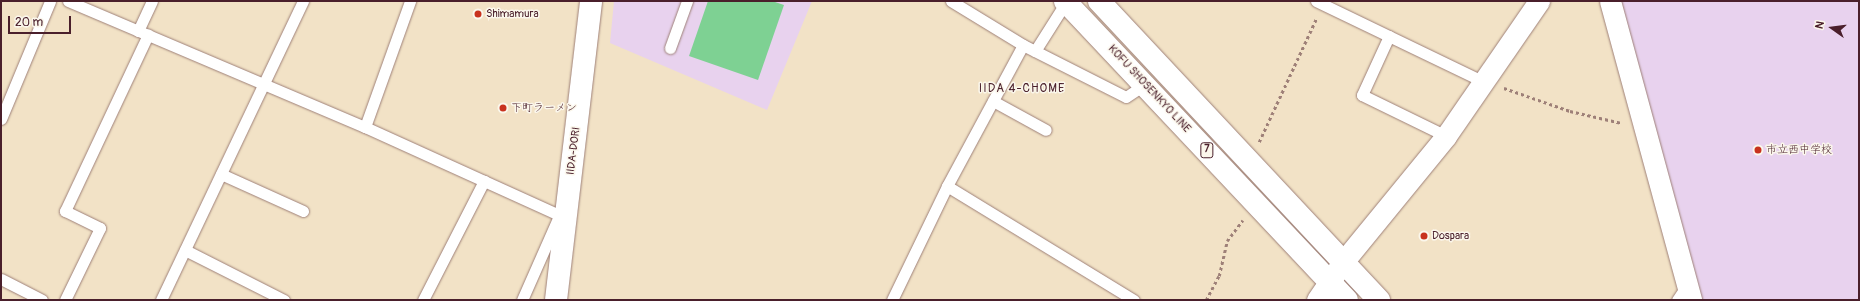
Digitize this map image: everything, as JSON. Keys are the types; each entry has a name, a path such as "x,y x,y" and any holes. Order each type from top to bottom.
{"main road":[{"name":"IIDA-DORI","path":"556,300 563,216 591,1"},
{"name":"KOFU SHOSENKYO LINE","path":"1066,1 1347,300"},
{"name":"7","path":"1099,1 1379,300"}],"street":[{"path":"1317,300 1343,262 1446,136 1539,1"},
{"path":"1610,1 1644,127 1685,295"}],"lane":[{"path":"1,119 50,1"},
{"path":"68,1 365,127 563,216 522,300"},
{"path":"65,300 100,228 65,211 143,33 152,1"},
{"path":"161,300 302,1"},
{"path":"365,127 410,1"},
{"path":"670,48 687,1"},
{"path":"951,1 1035,51 1126,97 1145,84"},
{"path":"1035,51 1066,1"},
{"path":"1320,3 1484,82"},
{"path":"1390,36 1362,95 1446,136"},
{"path":"892,300 947,186 1023,44"},
{"path":"993,101 1046,130"},
{"path":"221,174 303,211"},
{"path":"423,300 484,181"},
{"path":"947,186 1134,300"},
{"path":"185,250 284,300"},
{"path":"1,279 42,300"}],"path":[{"path":"1250,161 1320,3"},
{"path":"1484,82 1570,111 1644,127"},
{"path":"1206,300 1219,276 1227,241 1256,203"}],"shaded area":[{"path":"614,1 812,1 767,110 610,43"},
{"name":"市立西中学校","path":"1621,1 1859,1 1859,300 1693,300"}],"green space":[{"path":"708,1 772,1 784,5 758,80 689,56"}],"place":[{"name":"Shimamura","path":"478,14"},
{"name":"下町ラーメン","path":"503,108"},
{"name":"市立西中学校","path":"1758,150"},
{"name":"Dospara","path":"1424,236"}],"district":[{"name":"IIDA 4-CHOME","path":"1022,89"}]}
